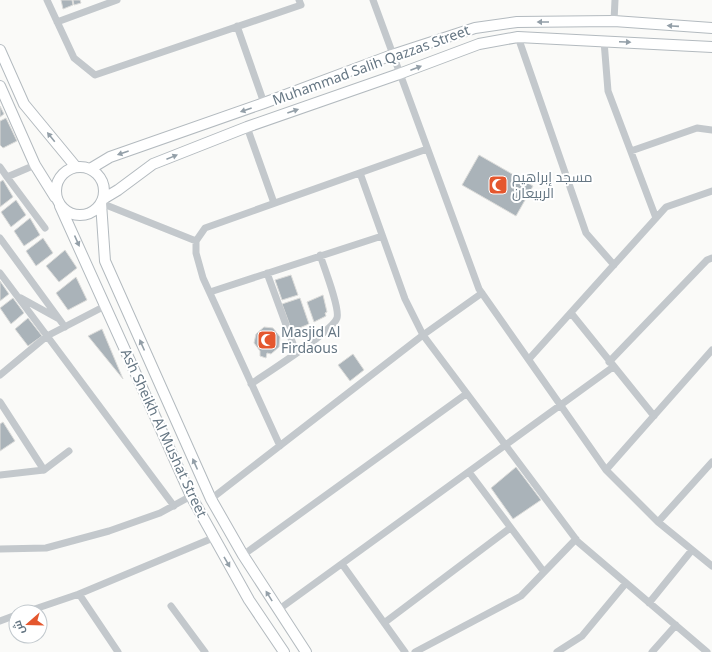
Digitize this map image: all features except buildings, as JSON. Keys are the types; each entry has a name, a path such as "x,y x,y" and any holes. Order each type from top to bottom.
{"street":[{"path":"47,0 74,58 94,75 301,5 299,0"},
{"path":"57,22 117,0"},
{"path":"373,0 427,150 482,293 606,470 658,522 692,550 711,562"},
{"path":"614,21 615,0"},
{"name":"Muhammad Salih Qazzas Street","path":"90,169 110,157 264,103 392,55 475,28 516,22 614,21 712,28"},
{"path":"238,26 264,103"},
{"path":"518,37 586,233 614,265"},
{"name":"Muhammad Salih Qazzas Street","path":"102,201 154,164 247,127 399,74 479,44 518,37 712,47"},
{"path":"604,41 608,91 656,218"},
{"path":"0,50 24,104 76,167"},
{"name":"Ash Sheikh Al Mushat Street","path":"0,86 35,165 58,202 191,496 213,538 249,600 284,652"},
{"path":"247,127 274,203"},
{"path":"631,151 697,128 712,130"},
{"path":"280,446 203,278 196,253 196,241 205,228 427,150"},
{"path":"7,177 35,165"},
{"path":"0,167 45,228"},
{"path":"76,167 90,169 100,178 103,185 102,201 89,214 73,215 58,202 55,192 59,178 63,173 76,167"},
{"path":"360,173 405,299 422,335 576,539 707,652"},
{"path":"529,359 666,207 712,191"},
{"path":"102,201 196,241"},
{"name":"Ash Sheikh Al Mushat Street","path":"102,201 105,261 211,499 243,554 306,652"},
{"path":"210,292 382,236"},
{"path":"0,238 65,326"},
{"path":"251,384 324,332 337,318 337,308 320,255"},
{"path":"278,610 469,472 611,365 707,260 712,258"},
{"path":"0,273 174,506"},
{"path":"267,273 296,352"},
{"path":"211,499 422,335 482,293"},
{"path":"17,296 61,320"},
{"path":"0,375 47,336 105,306"},
{"path":"571,313 611,365 654,416"},
{"path":"606,470 712,350"},
{"path":"243,554 466,394"},
{"path":"0,402 44,470"},
{"path":"0,476 44,470 69,451"},
{"path":"658,522 712,462"},
{"path":"469,472 544,572"},
{"path":"0,549 46,548 109,531 160,514 191,496"},
{"path":"384,623 510,528"},
{"path":"48,605 79,594 213,538"},
{"path":"415,652 521,596 576,539"},
{"path":"649,603 692,550"},
{"path":"342,564 405,652"},
{"path":"557,652 582,636 626,583"},
{"path":"79,594 118,652"},
{"path":"171,606 205,652"},
{"path":"652,652 676,625"}],"place":[{"name":"مسجد إبراهيم الربيعان","path":"498,185"},
{"name":"Masjid Al Firdaous","path":"267,340"}]}
